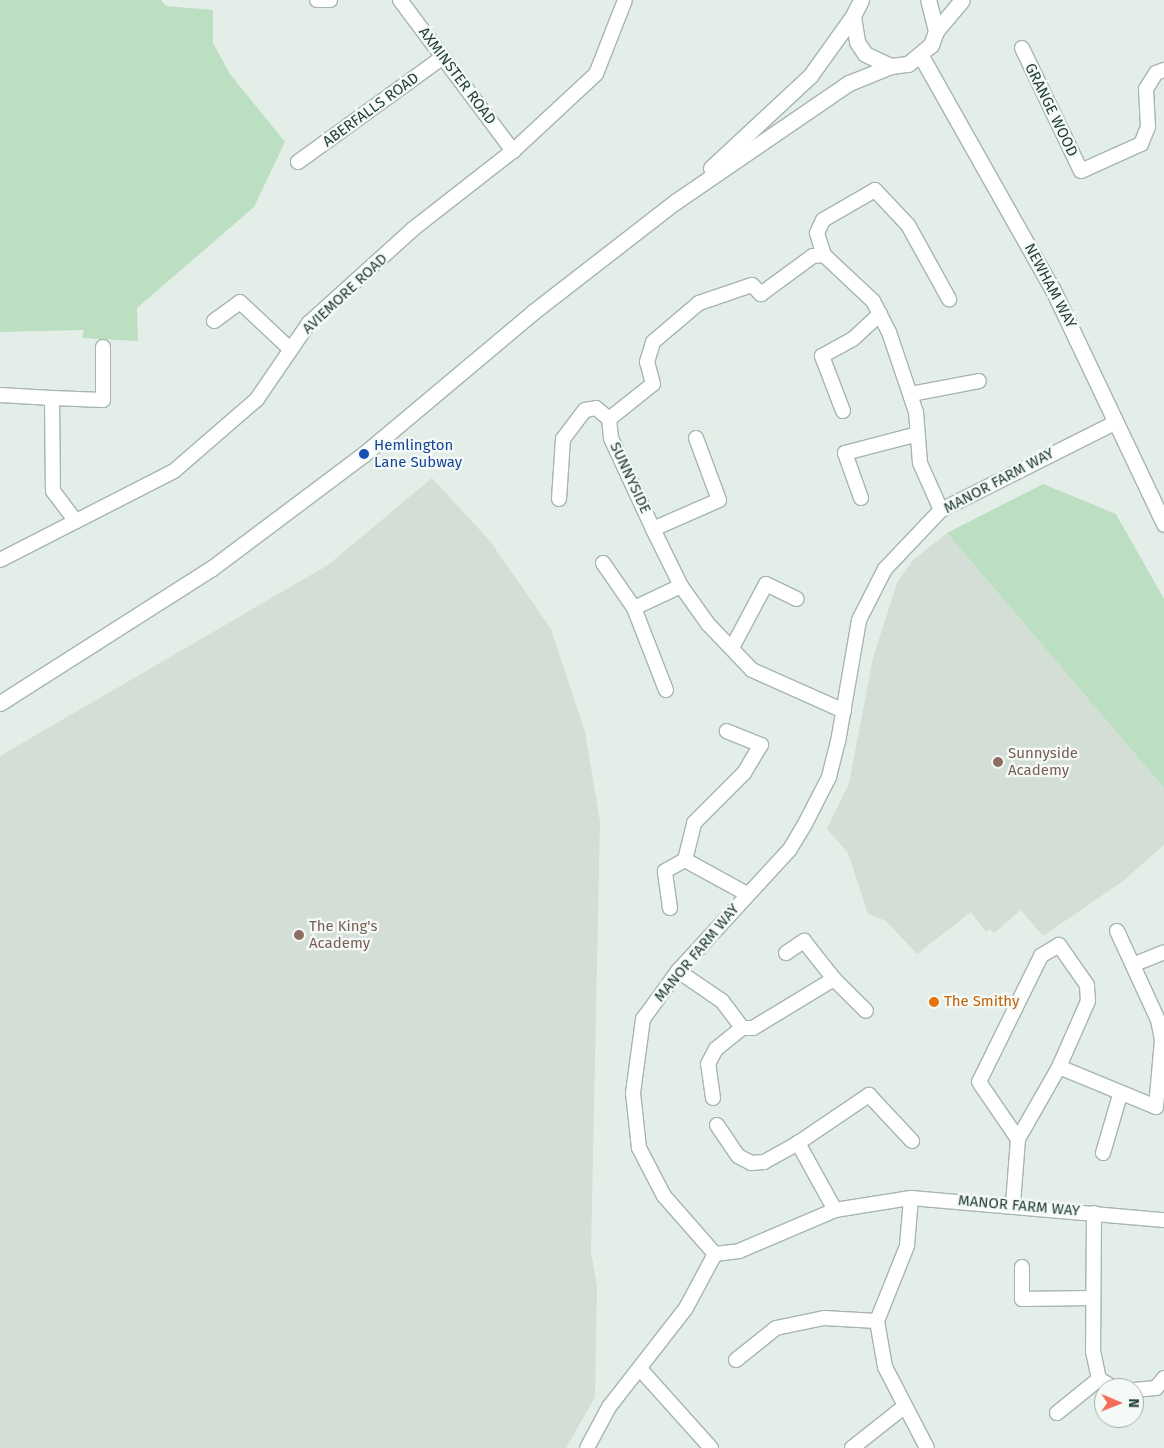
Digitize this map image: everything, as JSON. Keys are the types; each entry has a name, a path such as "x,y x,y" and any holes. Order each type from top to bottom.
{"main road":[{"path":"675,202 810,76 853,16 861,0"},
{"path":"928,0 936,31"},
{"path":"0,703 30,680 219,562 364,454 534,312 675,202 849,83 921,56 936,31 962,0"},
{"path":"853,16 856,42 865,54 891,66"},
{"name":"NEWHAM WAY","path":"921,56 1053,290 1164,524"},
{"path":"0,690 30,680"}],"street":[{"path":"317,0 330,0"},
{"name":"AXMINSTER ROAD","path":"400,0 513,151"},
{"name":"AVIEMORE ROAD","path":"0,560 174,471 257,399 309,323 412,229 513,151 596,74 625,0"},
{"name":"GRANGE WOOD","path":"1022,48 1081,172 1141,144 1148,127 1146,89 1156,73 1164,70"},
{"name":"ABERFALLS ROAD","path":"298,162 443,57"},
{"path":"942,510 920,463 914,435 911,394 880,314 873,301 824,255 817,233 823,220 875,190 908,225 949,299"},
{"path":"559,499 563,439 585,410 596,408 609,419 653,384 647,362 653,342 699,304 752,285 761,294 813,256 824,255"},
{"path":"214,321 240,302 290,349"},
{"path":"843,411 822,356 853,339 880,314"},
{"path":"0,395 102,400 103,347"},
{"path":"911,394 979,382"},
{"path":"52,398 53,490 76,521"},
{"name":"SUNNYSIDE","path":"609,419 611,438 653,529 681,586 708,624 733,646 752,670 844,711"},
{"name":"MANOR FARM WAY","path":"1115,423 942,510 885,569 859,620 844,711 828,777 806,822 790,849 678,971 643,1019 633,1093 639,1148 664,1196 715,1254 739,1251 835,1210 911,1198 1013,1204 1164,1220"},
{"path":"861,498 845,453 914,435"},
{"path":"653,529 719,500 696,438"},
{"path":"603,563 634,608 666,690"},
{"path":"733,646 766,584 797,599"},
{"path":"634,608 681,586"},
{"path":"670,908 665,871 685,860 694,823 744,772 761,745 727,731"},
{"path":"685,860 747,894"},
{"path":"1059,1067 1120,1095 1160,1109 1162,1040 1136,964 1118,931"},
{"path":"786,953 804,941 834,979 866,1012"},
{"path":"1013,1204 1018,1139 1059,1067 1088,1001 1087,986 1059,945 1041,956 979,1082 1018,1139"},
{"path":"1136,964 1164,952"},
{"path":"678,971 722,1001 742,1028"},
{"path":"713,1098 708,1064 716,1049 742,1028 753,1028 834,979"},
{"path":"717,1125 738,1156 751,1162 764,1162 798,1143 869,1095 912,1141"},
{"path":"1103,1153 1120,1095"},
{"path":"798,1143 835,1210"},
{"path":"911,1198 907,1246 878,1321 885,1367 904,1407 927,1448"},
{"path":"1094,1213 1093,1351 1100,1378"},
{"path":"586,1448 609,1407 640,1370 686,1308 715,1254"},
{"path":"1022,1267 1022,1298 1092,1298"},
{"path":"736,1360 776,1328 824,1318 878,1321"},
{"path":"640,1370 711,1448"},
{"path":"1144,1389 1156,1388 1164,1378"},
{"path":"1057,1413 1094,1384"},
{"path":"852,1448 904,1407"}],"shaded area":[{"name":"The King's Academy","path":"432,478 490,541 551,629 585,732 600,821 591,1252 597,1286 595,1397 566,1448 0,1448 0,756 328,565"},
{"name":"Sunnyside Academy","path":"947,533 1164,788 1164,845 1123,881 1043,936 1021,910 994,933 990,929 986,932 971,912 917,954 886,921 868,914 848,853 827,829 849,783 873,658 897,583 912,561"}],"green space":[{"path":"0,0 161,0 166,6 213,10 213,43 230,74 285,142 254,207 137,308 138,341 82,338 84,330 0,332"},
{"path":"1043,484 1116,514 1164,599 1164,788 947,533"}],"place":[{"name":"Hemlington Lane Subway","path":"364,454"},
{"name":"Sunnyside Academy","path":"998,762"},
{"name":"The King's Academy","path":"299,935"},
{"name":"The Smithy","path":"934,1002"}]}
